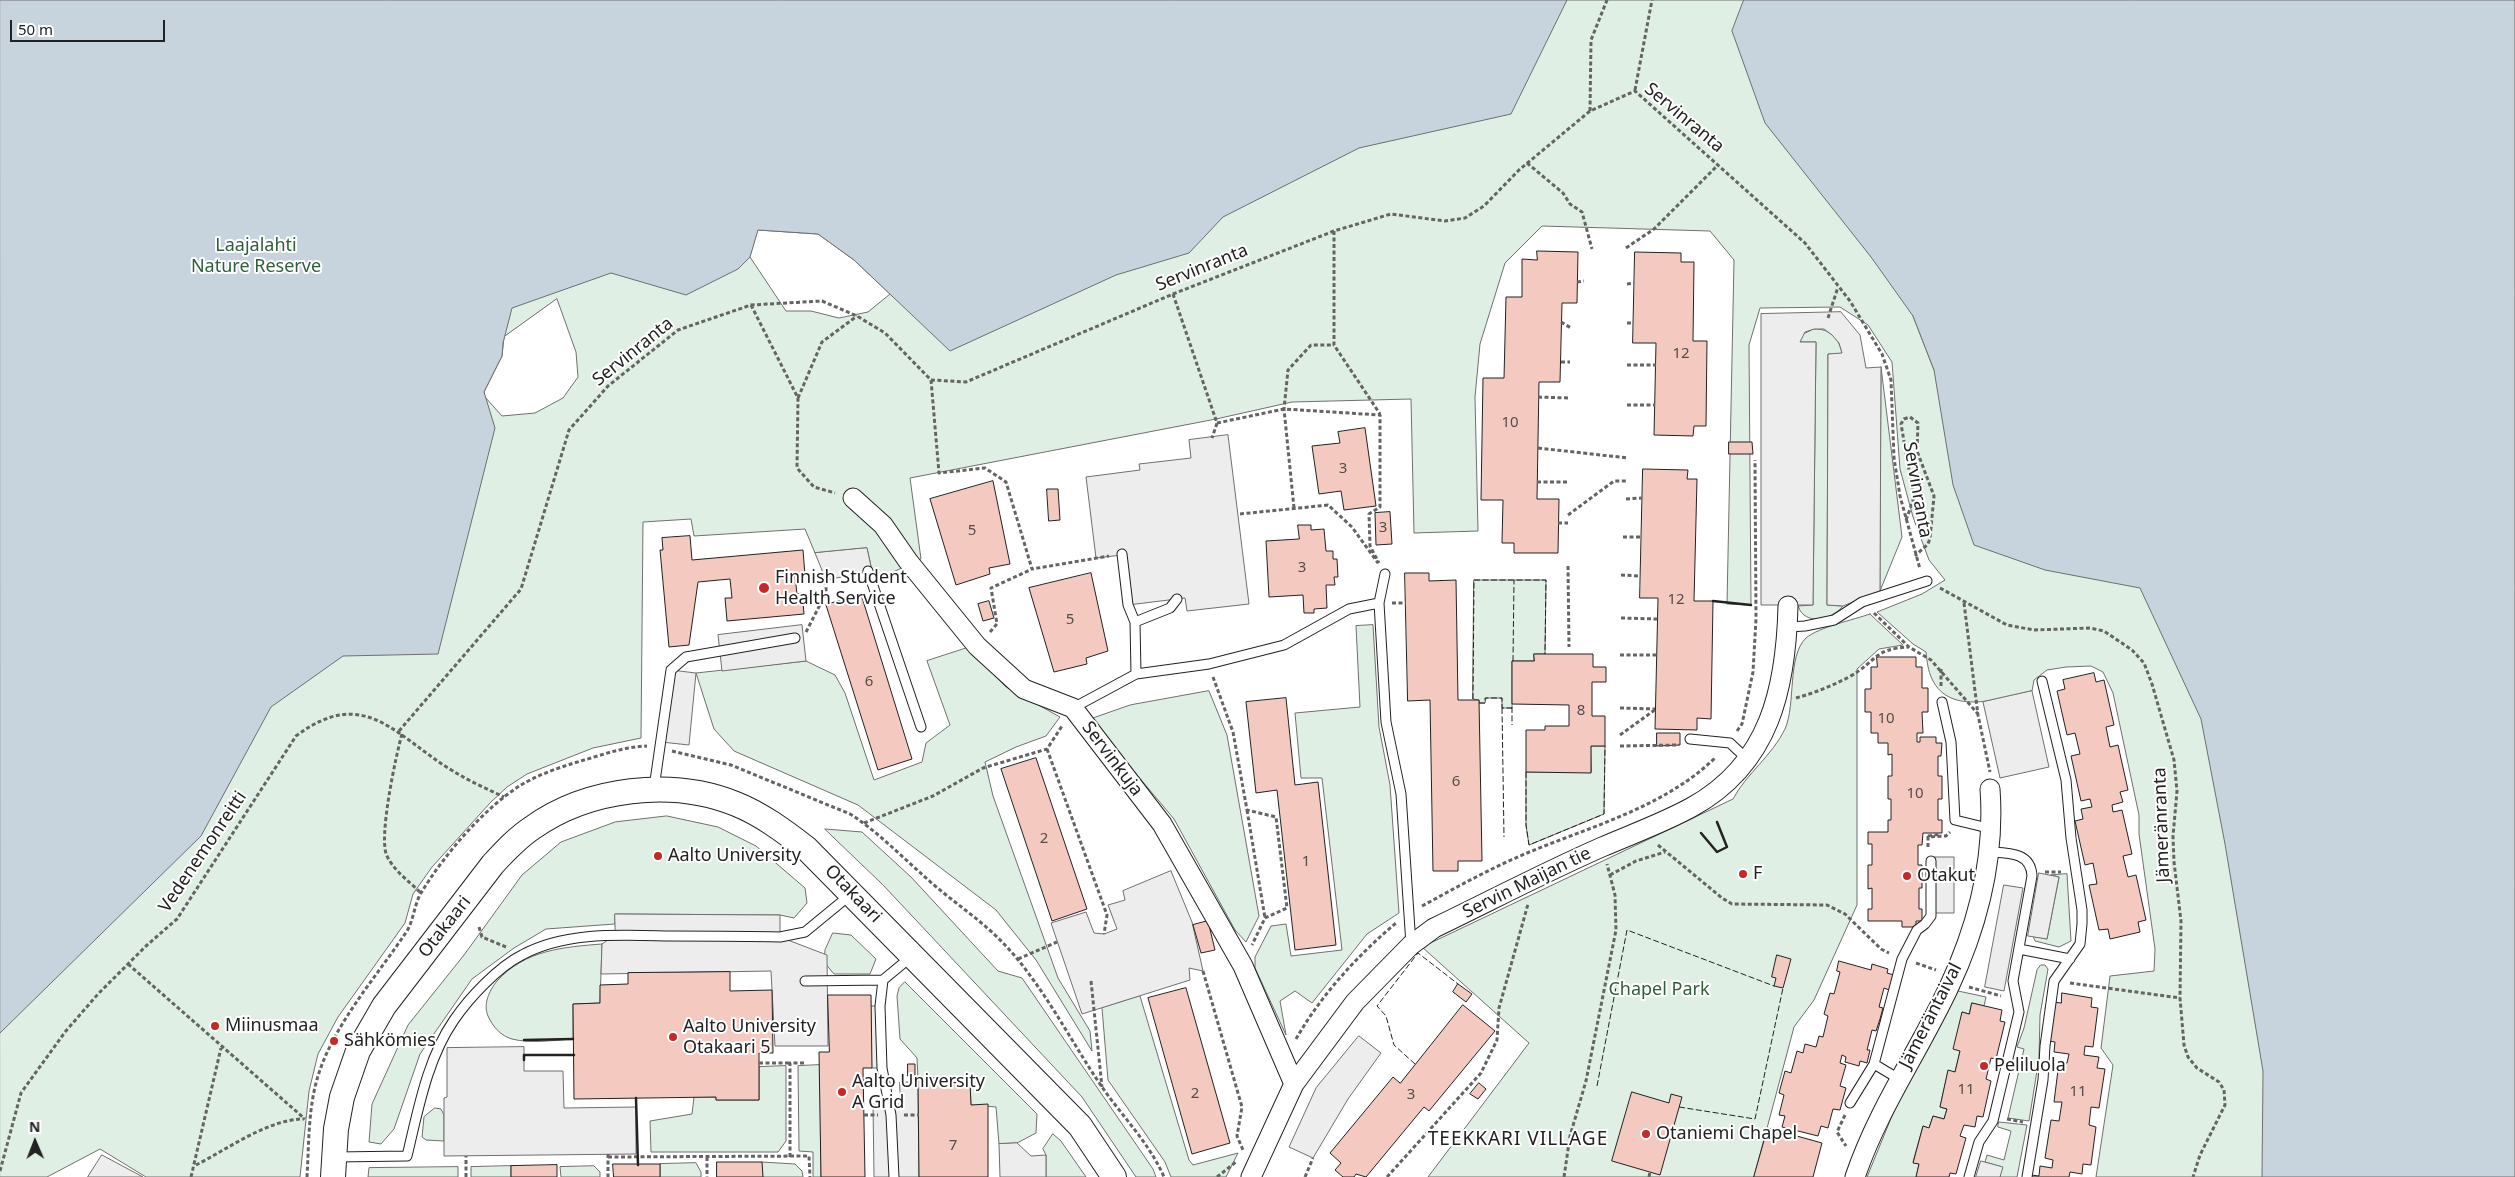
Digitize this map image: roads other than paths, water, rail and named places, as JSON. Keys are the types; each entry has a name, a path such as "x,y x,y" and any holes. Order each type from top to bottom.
{"street":[{"name":"Servinkuja","path":"853,498 883,525 908,561 977,646 1024,690 1073,708 1162,824 1243,966 1294,1084"},
{"name":"Servin Maijan tie","path":"1243,1173 1294,1084 1355,1002 1411,945 1434,928 1602,847 1641,832 1693,807 1713,794 1748,760 1758,744 1776,704 1781,686 1788,627 1788,606"},
{"name":"Jämeräntaival","path":"1856,1177 1875,1127 1953,979 1980,902 1990,852 1992,829 1990,781"},
{"name":"Otakaari","path":"333,1167 342,1097 358,1051 384,1006 493,864 512,843 533,827 556,814 604,796 629,791 654,790 711,796 736,804 761,816 806,848 853,893 912,956 1080,1126 1114,1177"}],"lane":[{"path":"1122,554 1128,606 1135,622 1136,674"},
{"path":"868,571 921,726"},
{"path":"1385,574 1379,603 1386,722 1401,794 1411,945"},
{"path":"1788,627 1805,626 1834,620 1862,602 1926,581"},
{"path":"1135,622 1170,608 1177,600"},
{"path":"1073,708 1136,674 1209,664 1284,645 1349,609 1379,603"},
{"path":"654,790 671,670 686,657 795,638"},
{"path":"2027,1177 2043,1080 2045,1046 2054,981 2080,944 2082,910 2071,844 2066,780 2042,681"},
{"path":"1942,702 1951,742 1955,820 1992,829"},
{"path":"1690,739 1730,743 1748,760"},
{"path":"1969,1177 1979,1142 1993,1120 2019,1012 2013,981 2032,882 2032,870 2025,858 2016,854 1990,852"},
{"path":"1850,1103 1874,1064 1902,959 1917,930 1925,924 1930,916 1931,861"},
{"path":"333,1167 407,1156 421,1100 439,1048 454,1020 500,969 522,954 565,940 615,935 780,936 805,932 853,893"},
{"path":"2019,950 2070,959"},
{"path":"805,981 883,980 912,956"},
{"path":"883,980 880,1006 882,1068 891,1115 894,1177"},
{"path":"1874,1064 1899,1079"}],"place":[{"name":"Finnish Student Health Service","path":"764,588"},
{"name":"Aalto University","path":"658,856"},
{"name":"F","path":"1743,874"},
{"name":"Otakut","path":"1907,876"},
{"name":"Miinusmaa","path":"215,1026"},
{"name":"Aalto University Otakaari 5","path":"673,1037"},
{"name":"Sähkömies","path":"334,1041"},
{"name":"Peliluola","path":"1984,1066"},
{"name":"Aalto University A Grid","path":"842,1092"},
{"name":"Otaniemi Chapel","path":"1646,1134"}],"district":[{"name":"TEEKKARI VILLAGE","path":"1518,1140"}],"park label":[{"name":"Laajalahti Nature Reserve","path":"256,256"},
{"name":"Chapel Park","path":"1659,990"}]}
